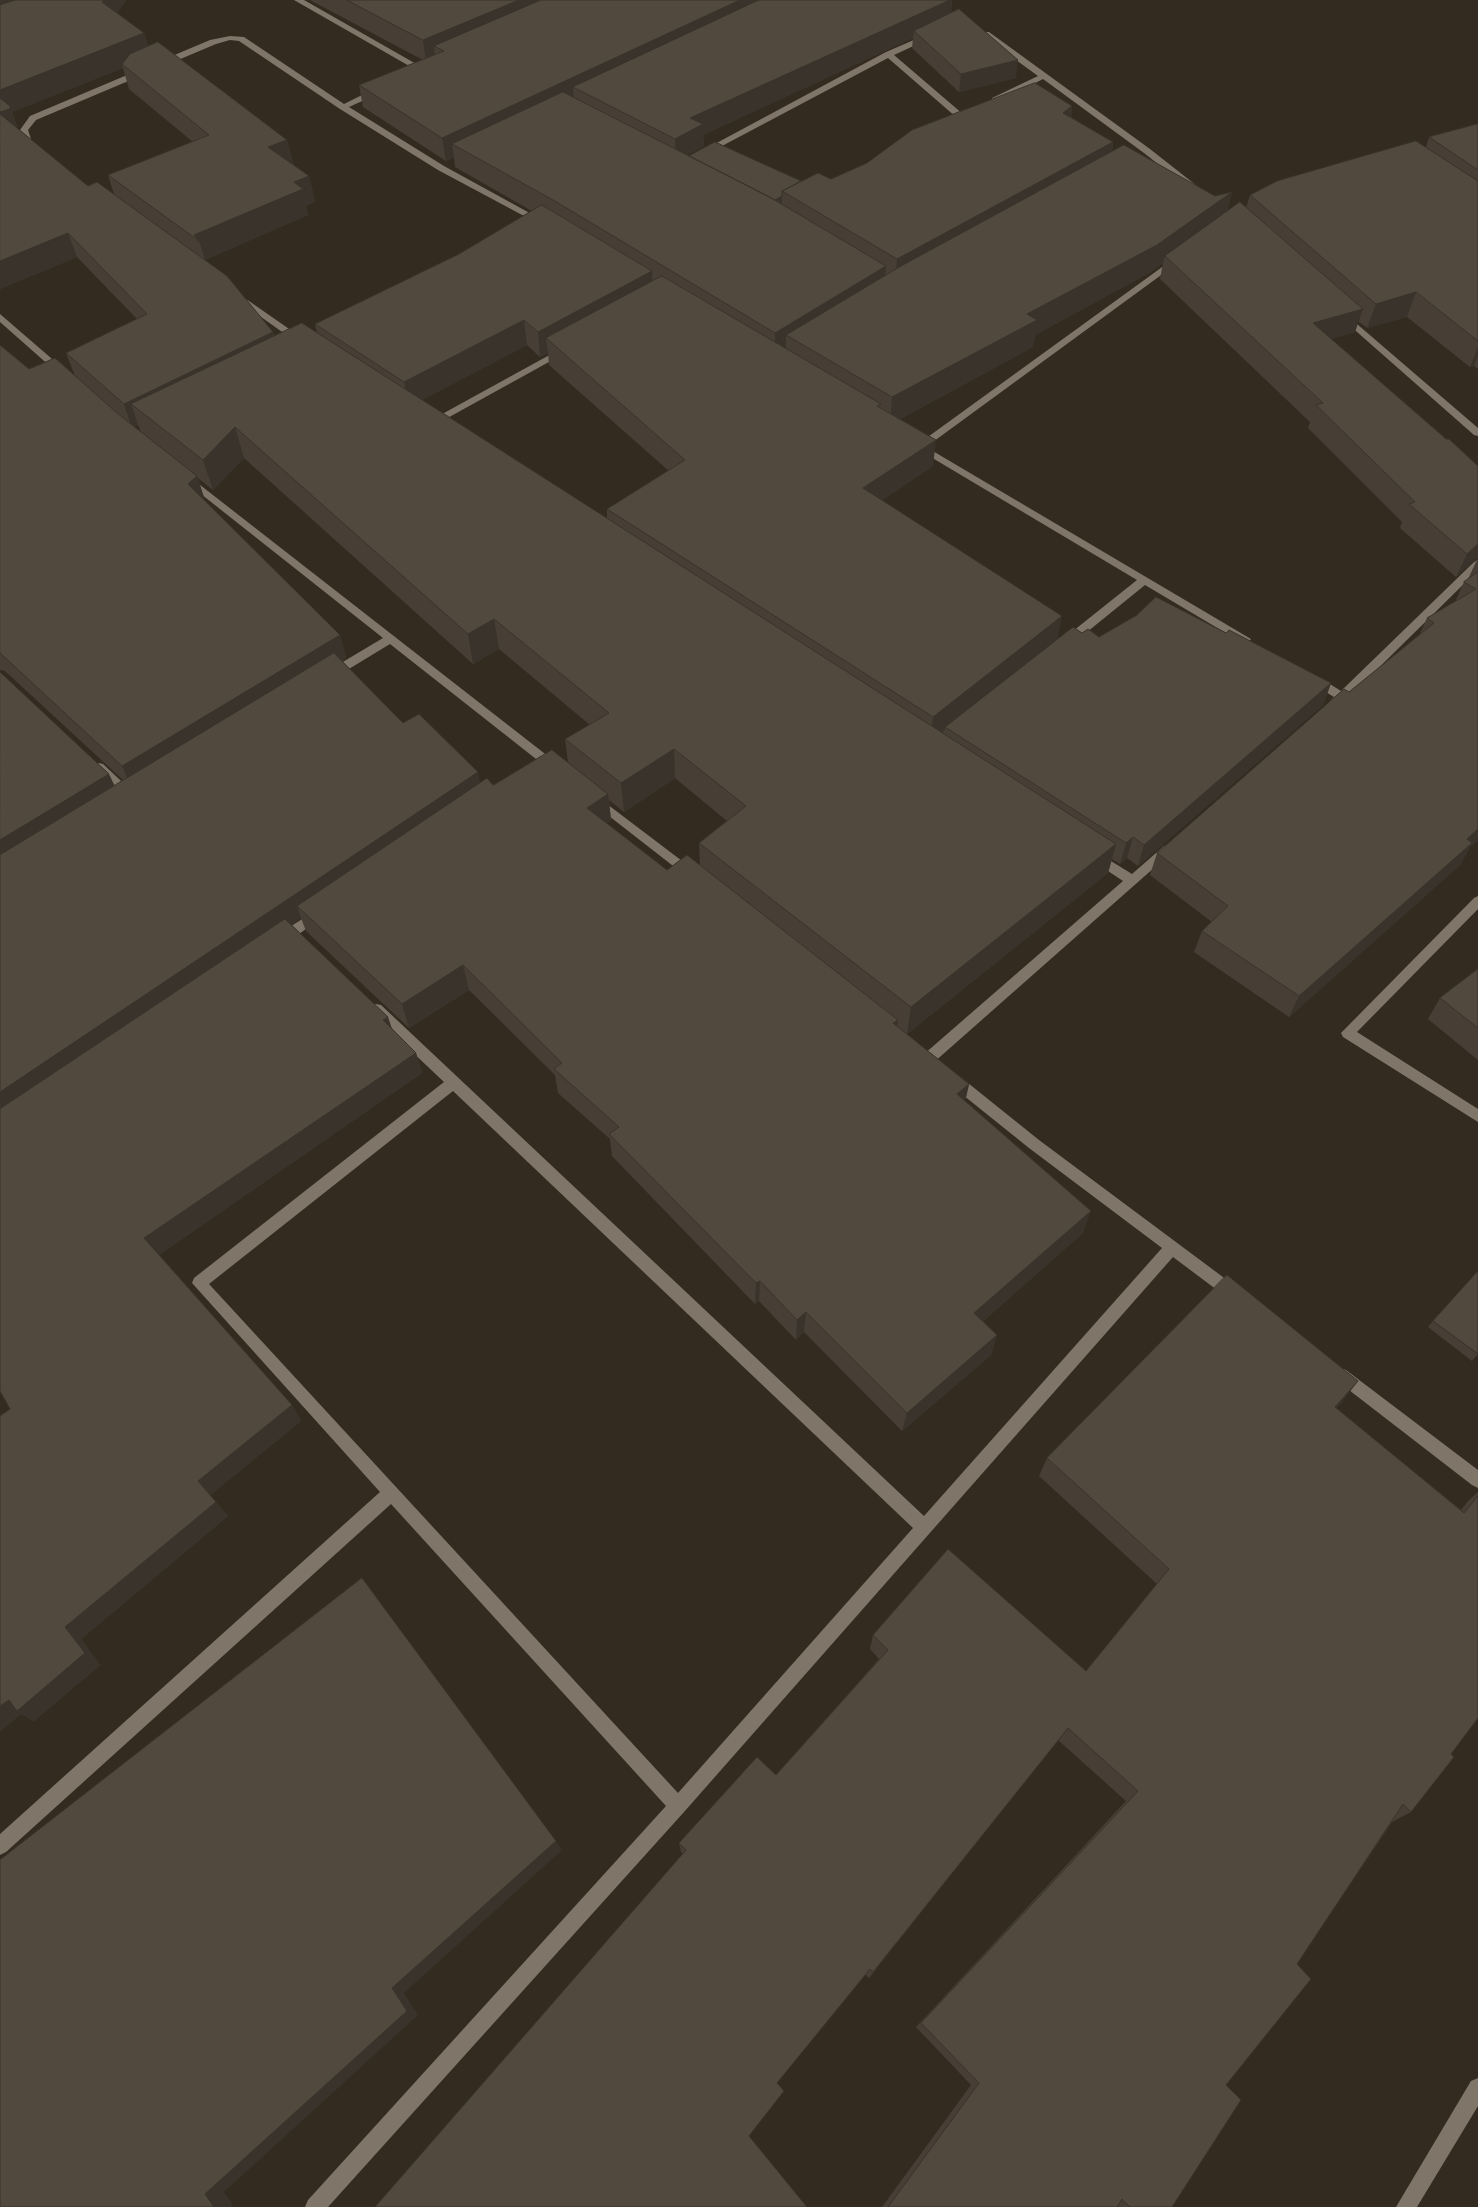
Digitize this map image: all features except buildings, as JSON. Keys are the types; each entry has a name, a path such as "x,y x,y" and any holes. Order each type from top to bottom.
{"street":[{"path":"298,0 421,70"},
{"path":"693,158 889,54 939,30"},
{"path":"980,30 1147,151 1205,196"},
{"path":"44,154 28,143 24,130 33,118 213,42 230,38 241,40 344,107 446,166 534,222 555,230"},
{"path":"889,54 965,115 944,126"},
{"path":"413,74 430,66"},
{"path":"986,105 1044,76"},
{"path":"344,107 387,86"},
{"path":"1138,156 1147,151"},
{"path":"1185,254 915,444 1256,646"},
{"path":"228,289 308,347 299,351"},
{"path":"1337,310 1478,433"},
{"path":"0,317 73,382"},
{"path":"427,425 576,344"},
{"path":"177,470 391,638 541,762 561,772"},
{"path":"1320,716 1478,564"},
{"path":"1060,647 1144,580"},
{"path":"324,679 391,638"},
{"path":"1299,671 1342,696"},
{"path":"88,756 131,797"},
{"path":"584,790 701,882"},
{"path":"1177,841 932,1062 1034,1144 1243,1301"},
{"path":"1084,849 1132,880"},
{"path":"1478,901 1348,1033 1478,1116"},
{"path":"269,947 326,909"},
{"path":"294,931 308,944"},
{"path":"363,996 924,1527"},
{"path":"454,1082 199,1283 678,1806"},
{"path":"315,2207 678,1806 1172,1247"},
{"path":"1329,1366 1478,1480"},
{"path":"0,1846 391,1493"},
{"path":"1406,2207 1478,2088"}]}
